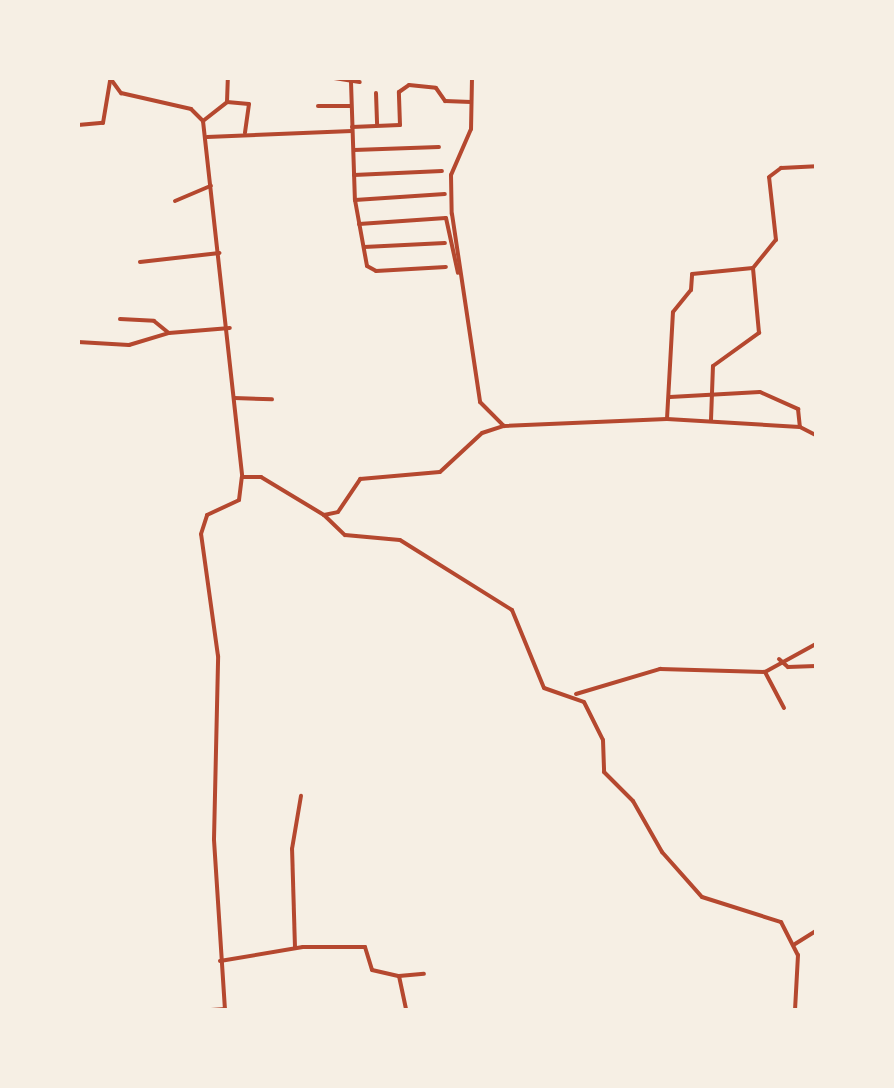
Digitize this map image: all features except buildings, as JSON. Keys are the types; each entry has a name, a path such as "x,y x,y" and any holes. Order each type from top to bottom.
{"street":[{"path":"227,102 228,78"},
{"path":"334,78 360,82"},
{"path":"458,273 451,176 471,128 472,78"},
{"path":"110,79 120,93 191,109 203,121 230,328 242,477 239,500 208,515 201,534 218,656 213,796 225,1010 211,1010"},
{"path":"78,125 103,123 110,79"},
{"path":"351,82 355,200 367,266 376,271 446,267"},
{"path":"206,137 400,125 399,92 409,85 436,88 445,101 471,102"},
{"path":"376,93 377,126"},
{"path":"203,121 227,102 249,104 246,132"},
{"path":"318,106 351,106"},
{"path":"354,150 439,147"},
{"path":"667,418 673,312 691,290 692,274 753,268 776,240 770,173 816,166"},
{"path":"354,175 442,171"},
{"path":"175,201 211,186"},
{"path":"355,200 445,194"},
{"path":"359,224 446,218 458,273 470,305 480,402 504,426"},
{"path":"364,247 445,243"},
{"path":"140,262 219,253"},
{"path":"711,420 713,366 760,333 753,268"},
{"path":"120,319 154,321 169,333"},
{"path":"78,342 129,345 169,333 230,328"},
{"path":"670,397 760,392 798,409 800,427"},
{"path":"234,398 272,399"},
{"path":"324,515 338,512 360,480 440,472 482,433 504,426 667,418 800,427 816,435"},
{"path":"242,477 261,476 324,515 345,536 400,540 502,601 544,688 575,696 660,669 765,672 778,659 816,644"},
{"path":"778,659 788,667 816,666"},
{"path":"765,672 784,708"},
{"path":"575,696 601,734 604,772 698,894 771,915 795,944 795,1010"},
{"path":"295,948 292,849 301,796"},
{"path":"795,944 816,931"},
{"path":"220,961 295,948 364,948 372,970 399,976 424,974"},
{"path":"399,976 406,1010"}]}
